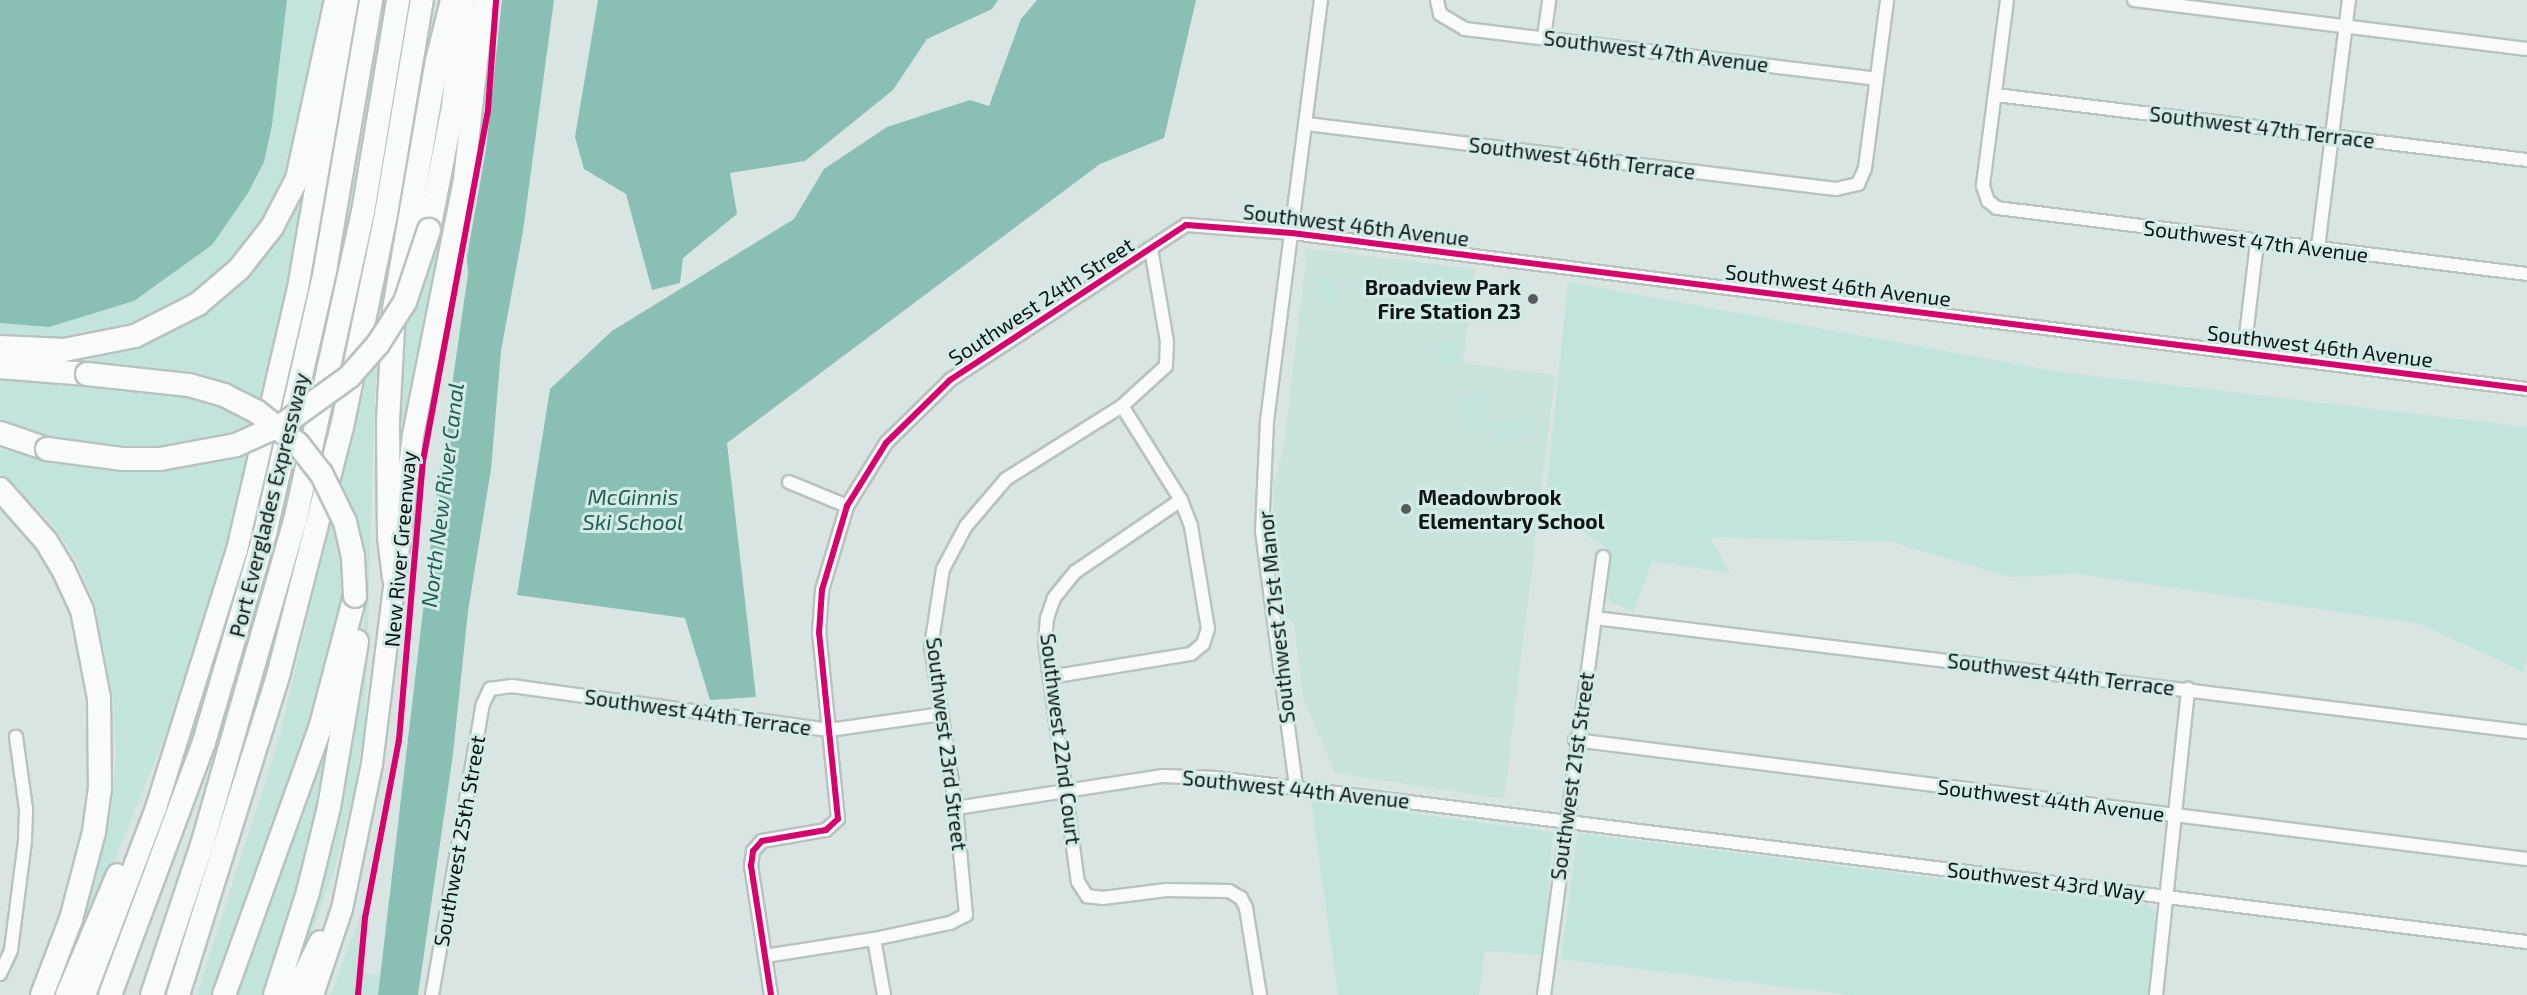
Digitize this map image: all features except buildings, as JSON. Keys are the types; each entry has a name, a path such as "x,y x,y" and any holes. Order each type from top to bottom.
{"highway":[{"path":"0,347 64,350 135,336 190,309 239,269 272,227 297,179 336,0"},
{"name":"Port Everglades Expressway","path":"110,995 204,742 262,545 325,270 371,0"},
{"path":"152,995 199,855 295,521 336,342 377,131 398,0"},
{"path":"178,995 279,672 342,427 386,214 422,0"},
{"path":"394,578 389,537 388,432 394,309 437,61 452,0"},
{"path":"0,442 123,459 160,459 236,445 285,423 349,377 378,344 405,302 429,230 453,107 463,0"},
{"path":"0,368 87,374 189,385 224,395 256,411 298,444 321,473 345,522 353,557 358,621 351,684 328,807 290,954 275,995"},
{"path":"0,433 46,449"},
{"path":"0,489 27,519 63,569 82,610 99,698 100,788 85,876 42,995"},
{"path":"0,500 27,519"},
{"path":"224,995 320,729 355,596"},
{"path":"139,995 175,906 233,737"},
{"path":"217,995 249,927"},
{"path":"35,995 54,961"}],"main road":[{"path":"85,995 197,687 240,540 283,359 325,147 348,0"},
{"path":"313,995 342,909 362,818 380,711 394,578 420,392 470,142 484,0"},
{"path":"66,995 197,687"},
{"path":"293,995 323,934 362,818"}],"street":[{"path":"1292,233 1321,0"},
{"name":"Southwest 47th Avenue","path":"1437,0 1440,14 1450,23 1465,29 1544,36 1876,79"},
{"path":"1544,36 1549,0"},
{"path":"1876,79 1887,0"},
{"path":"1996,95 2007,0"},
{"path":"2134,0 2235,6 2346,27 2527,49"},
{"path":"2318,248 2349,0"},
{"name":"Southwest 46th Terrace","path":"1307,124 1836,189 1858,184 1865,168 1876,79"},
{"name":"Southwest 47th Avenue","path":"1996,95 1983,186 1988,201 1997,208 2257,243 2318,248 2527,274"},
{"name":"Southwest 47th Terrace","path":"1996,95 2527,160"},
{"name":"Southwest 46th Avenue","path":"1151,248 1178,228 1196,224 1292,233 2527,389"},
{"name":"Southwest 21st Manor","path":"1292,233 1267,422 1262,531 1296,786"},
{"path":"2244,353 2257,243"},
{"name":"Southwest 23rd Street","path":"874,939 950,923 966,915 956,808 931,647 934,610 943,569 966,526 1006,479 1122,406 1166,366 1167,342 1151,248"},
{"name":"Southwest 24th Street","path":"771,995 751,866 753,851 762,841 826,830 838,819 819,633 822,590 847,506 886,443 950,380 1151,248"},
{"path":"1050,677 1191,654 1203,644 1208,629 1191,526 1181,500 1122,406"},
{"path":"789,482 847,506"},
{"name":"Southwest 22nd Court","path":"1181,500 1075,572 1054,598 1047,618 1045,642 1078,882 1087,896 1166,890 1229,891 1241,897 1246,908 1259,995"},
{"name":"Southwest 21st Street","path":"1544,995 1575,740 1603,557"},
{"name":"Southwest 44th Terrace","path":"1595,618 2527,732"},
{"name":"Southwest 44th Terrace","path":"490,689 512,686 829,730 941,714"},
{"name":"Southwest 25th Street","path":"432,995 483,704 490,689"},
{"path":"2156,995 2188,689"},
{"path":"0,974 11,950 25,840 26,809 15,737"},
{"name":"Southwest 44th Avenue","path":"1575,740 2527,859"},
{"name":"Southwest 44th Avenue","path":"956,808 1162,776 1296,786 1565,821"},
{"name":"Southwest 43rd Way","path":"1565,821 2527,942"},
{"path":"765,956 874,939 884,995"}],"shaded area":[{"path":"287,0 325,0 289,174 260,228 230,264 185,299 131,324 75,337 0,334 0,323 49,327 134,301 212,245 248,193 264,162 272,125"},
{"path":"459,140 440,254 403,424 399,423 404,324 437,248"},
{"path":"308,181 266,404 226,384 201,377 83,362 170,331 223,298 271,247"},
{"name":"Meadowbrook Elementary School","path":"1304,248 1475,269 1463,363 1555,375 1504,799 1335,773 1303,698 1294,623 1286,619 1274,533 1273,484 1283,453 1306,259"},
{"path":"1420,264 1473,270 1467,321 1415,316"},
{"path":"1330,274 1338,301 1323,305 1315,279"},
{"path":"1568,282 2060,372 2527,427 2527,655 2523,672 2421,624 2078,574 2011,577 1891,542 1710,537 1730,573 1652,561 1633,612 1609,601 1605,547 1545,506"},
{"path":"382,301 385,302 375,392 365,723 355,786 335,868 310,937 290,976 364,643 364,560 356,520 340,484"},
{"path":"1456,340 1460,363 1440,366 1436,343"},
{"path":"0,377 191,396 221,405 261,425 204,627 175,711 60,995 54,995 91,898 111,815 116,753 113,701 95,605 76,559 50,521 0,474 0,449 44,460 0,425"},
{"path":"1486,394 1491,430 1464,433 1459,398"},
{"path":"1531,415 1534,435 1496,441 1492,421"},
{"path":"332,516 344,558 345,588 335,659 222,971 211,995 197,995 279,739"},
{"path":"336,690 327,784 268,995 233,995"},
{"path":"1311,800 1553,832 1544,955 1485,951 1479,995 1338,995"},
{"path":"1578,833 2149,905 2156,913 2150,995 1851,995 1561,959"},
{"path":"362,910 370,918 365,973 380,976 378,995 331,995"}],"water":[{"path":"0,0 287,0 272,125 264,162 248,193 212,245 134,301 49,327 0,323"},
{"name":"North New River Canal","path":"502,0 554,0 523,231 501,351 491,469 468,611 453,754 418,995 378,995 438,483 468,274 467,257 486,149"},
{"path":"598,0 998,0 992,9 927,39 893,90 805,161 730,173 737,214 683,258 680,283 652,290 626,194 584,169 575,137"},
{"name":"McGinnis Ski School","path":"1037,0 1196,0 1164,138 1100,164 727,443 756,697 710,700 685,618 517,595 550,389 612,331 794,219 824,169 887,127 970,100 989,106 1021,19"}],"cycle path":[{"name":"New River Greenway","path":"358,995 365,918 399,740 423,461 488,110 496,0"},
{"path":"771,995 751,866 753,851 762,841 826,830 838,819 819,633 822,590 847,506 886,443 950,380 1186,225 1292,233 2527,389"}],"place":[{"name":"Broadview Park Fire Station 23","path":"1533,299"},
{"name":"Meadowbrook Elementary School","path":"1406,509"}]}
